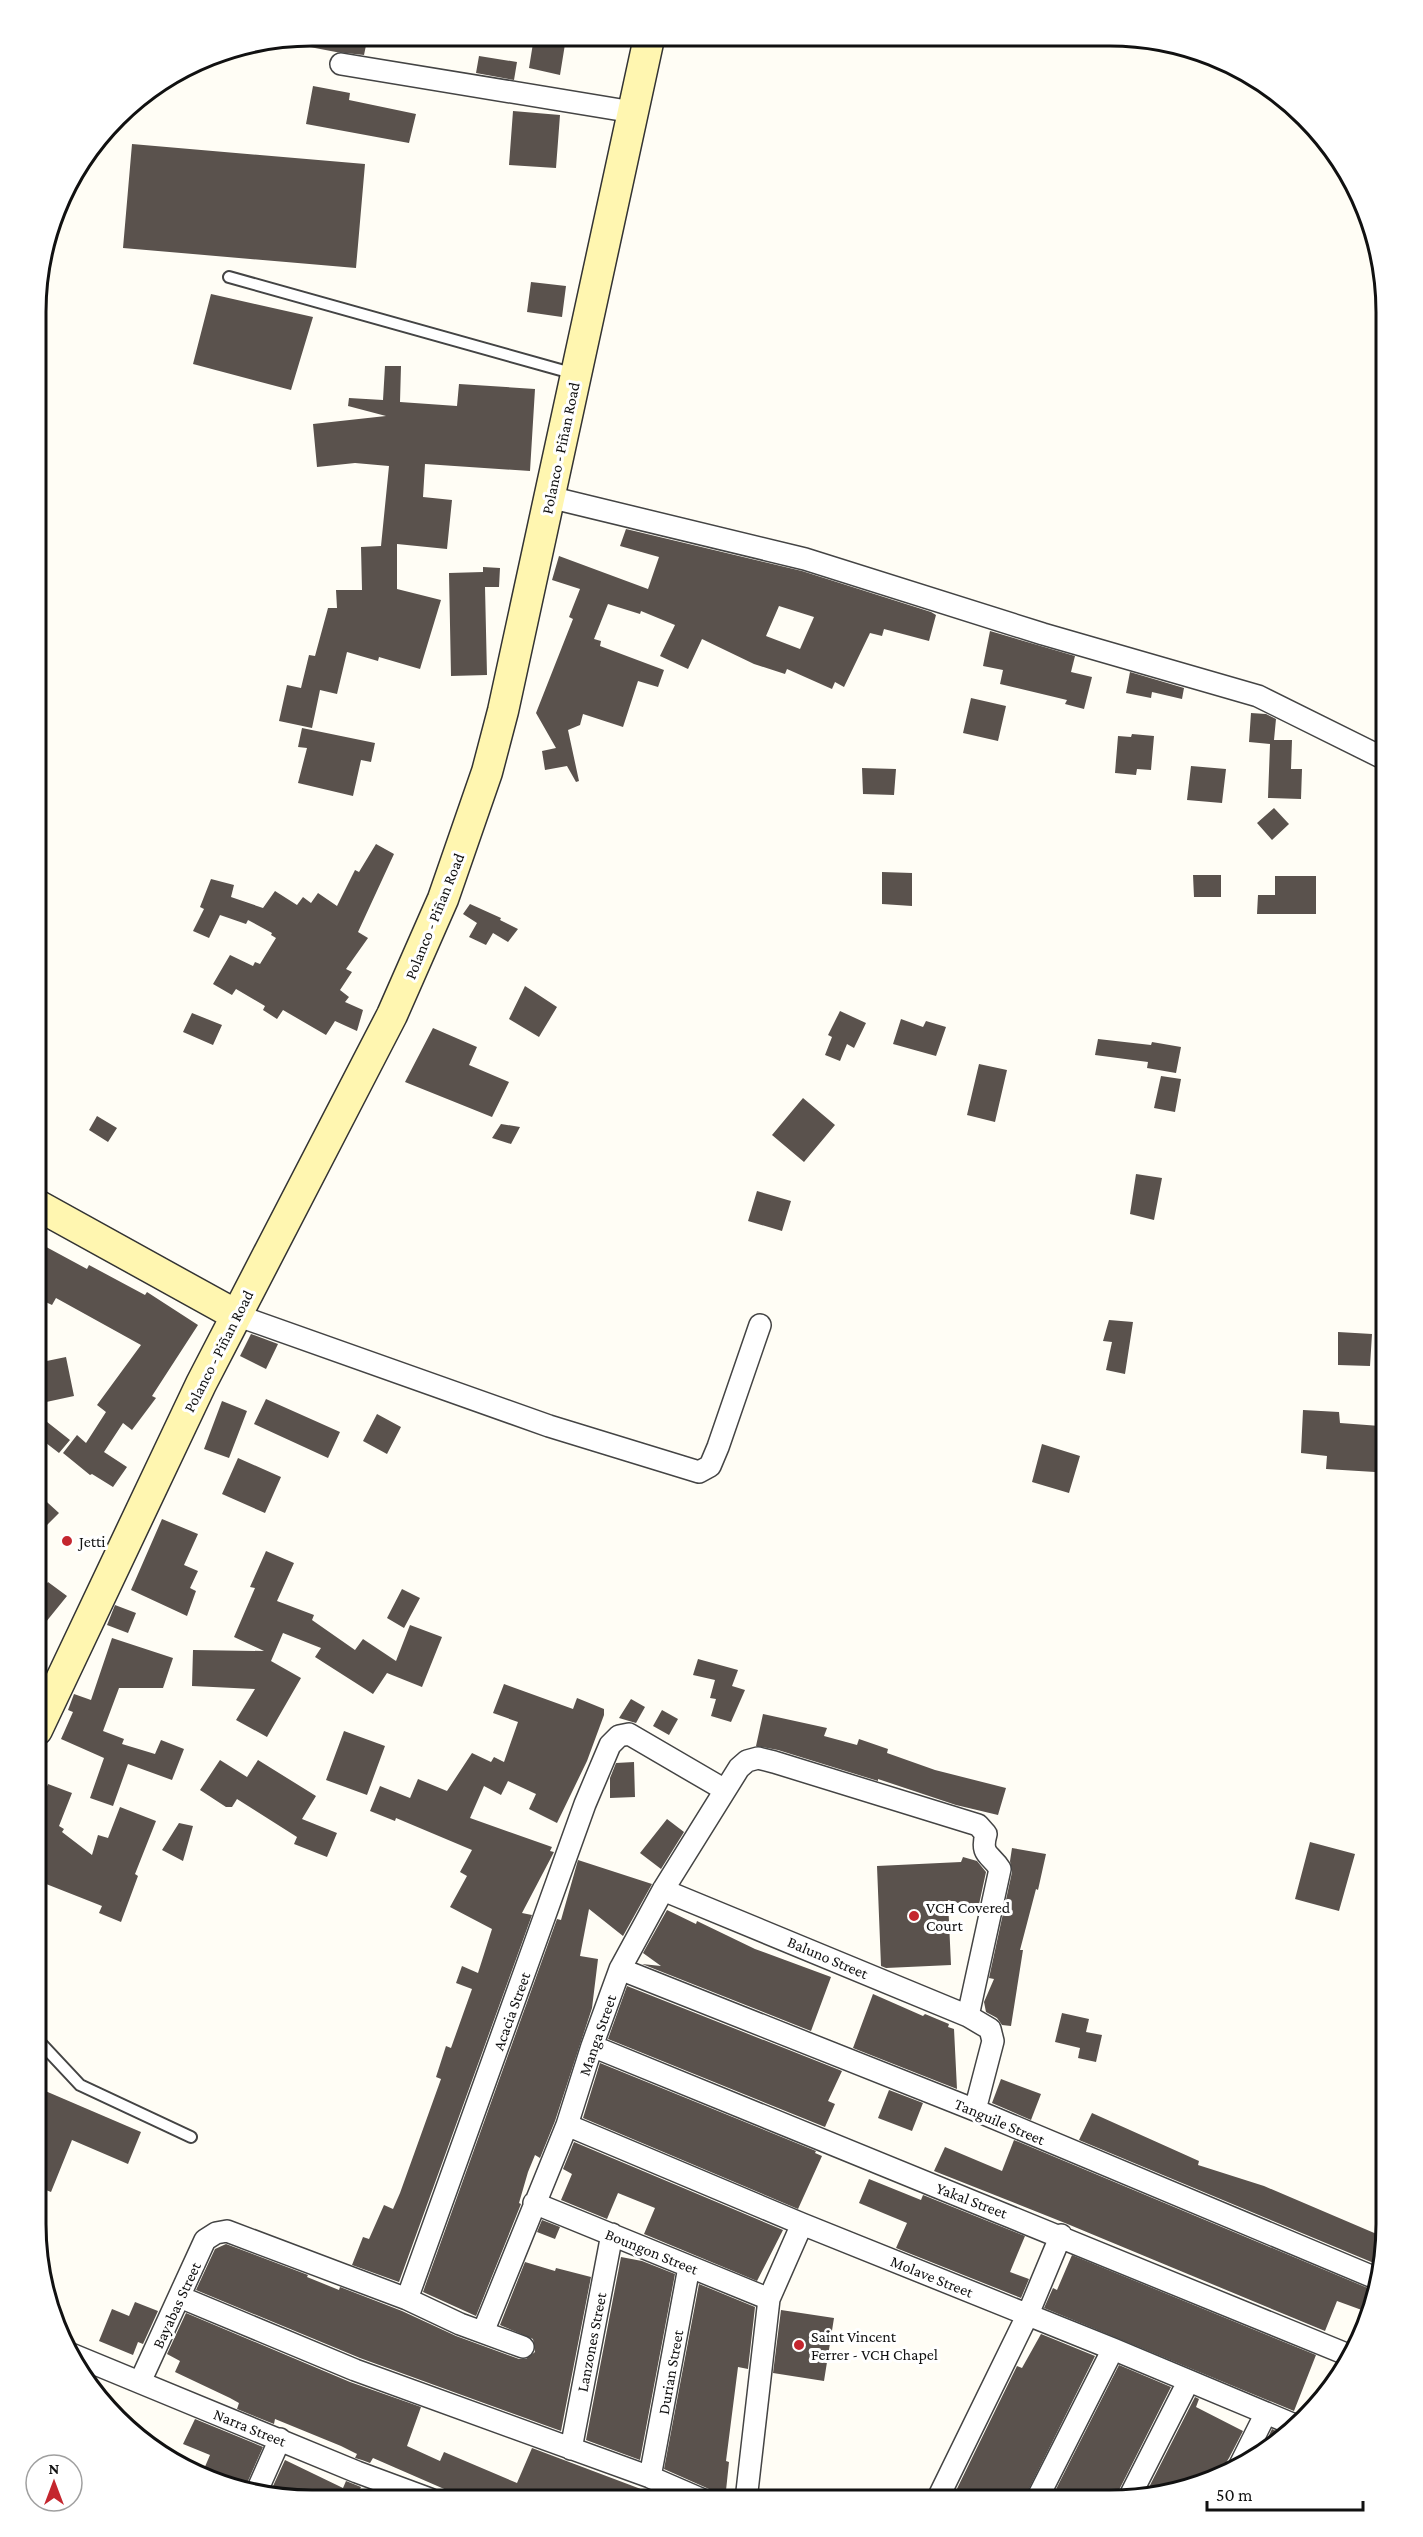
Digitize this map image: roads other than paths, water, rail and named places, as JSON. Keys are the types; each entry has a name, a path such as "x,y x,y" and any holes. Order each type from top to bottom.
{"main road":[{"name":"Polanco - Piñan Road","path":"46,1711 195,1395 392,1015 443,900 483,783 503,711 647,46"},
{"path":"46,1210 236,1315"}],"street":[{"path":"341,64 633,112"},
{"path":"549,497 805,559 1043,634 1258,696 1376,755"},
{"path":"236,1315 549,1426 699,1472 710,1466 718,1447 760,1325"},
{"name":"Acacia Street","path":"407,2299 585,1804 610,1745 619,1737 629,1734 724,1790"},
{"name":"Manga Street","path":"483,2332 567,2125 620,1969 663,1890 724,1790 739,1768 751,1760 758,1758 774,1762 978,1825 986,1834 983,1845 987,1855 1000,1869 968,2016"},
{"name":"Baluno Street","path":"663,1890 968,2016 990,2029 993,2041 975,2110"},
{"name":"Tanguile Street","path":"620,1969 975,2110 1371,2276"},
{"name":"Yakal Street","path":"592,2046 882,2165 1061,2235 1344,2353"},
{"name":"Molave Street","path":"567,2125 802,2224 1028,2314 1288,2422"},
{"name":"Boungon Street","path":"534,2203 769,2299"},
{"path":"747,2490 769,2299 802,2224"},
{"name":"Bayabas Street","path":"140,2382 206,2240 216,2233 227,2231 407,2299"},
{"name":"Lanzones Street","path":"571,2449 612,2234"},
{"path":"942,2490 1028,2314 1061,2235"},
{"name":"Durian Street","path":"650,2477 689,2267"},
{"path":"180,2297 355,2370 650,2477 680,2490"},
{"path":"407,2299 483,2332 523,2346"},
{"path":"1042,2490 1113,2349"},
{"name":"Narra Street","path":"82,2359 407,2490"},
{"path":"1133,2489 1188,2382"},
{"path":"1246,2453 1266,2413"},
{"path":"260,2485 279,2439"}],"lane":[{"path":"229,277 576,374"},
{"path":"46,2049 80,2085 191,2137"}],"place":[{"name":"Jetti","path":"67,1541"},
{"name":"VCH Covered Court","path":"914,1916"},
{"name":"Saint Vincent Ferrer - VCH Chapel","path":"799,2345"}]}
